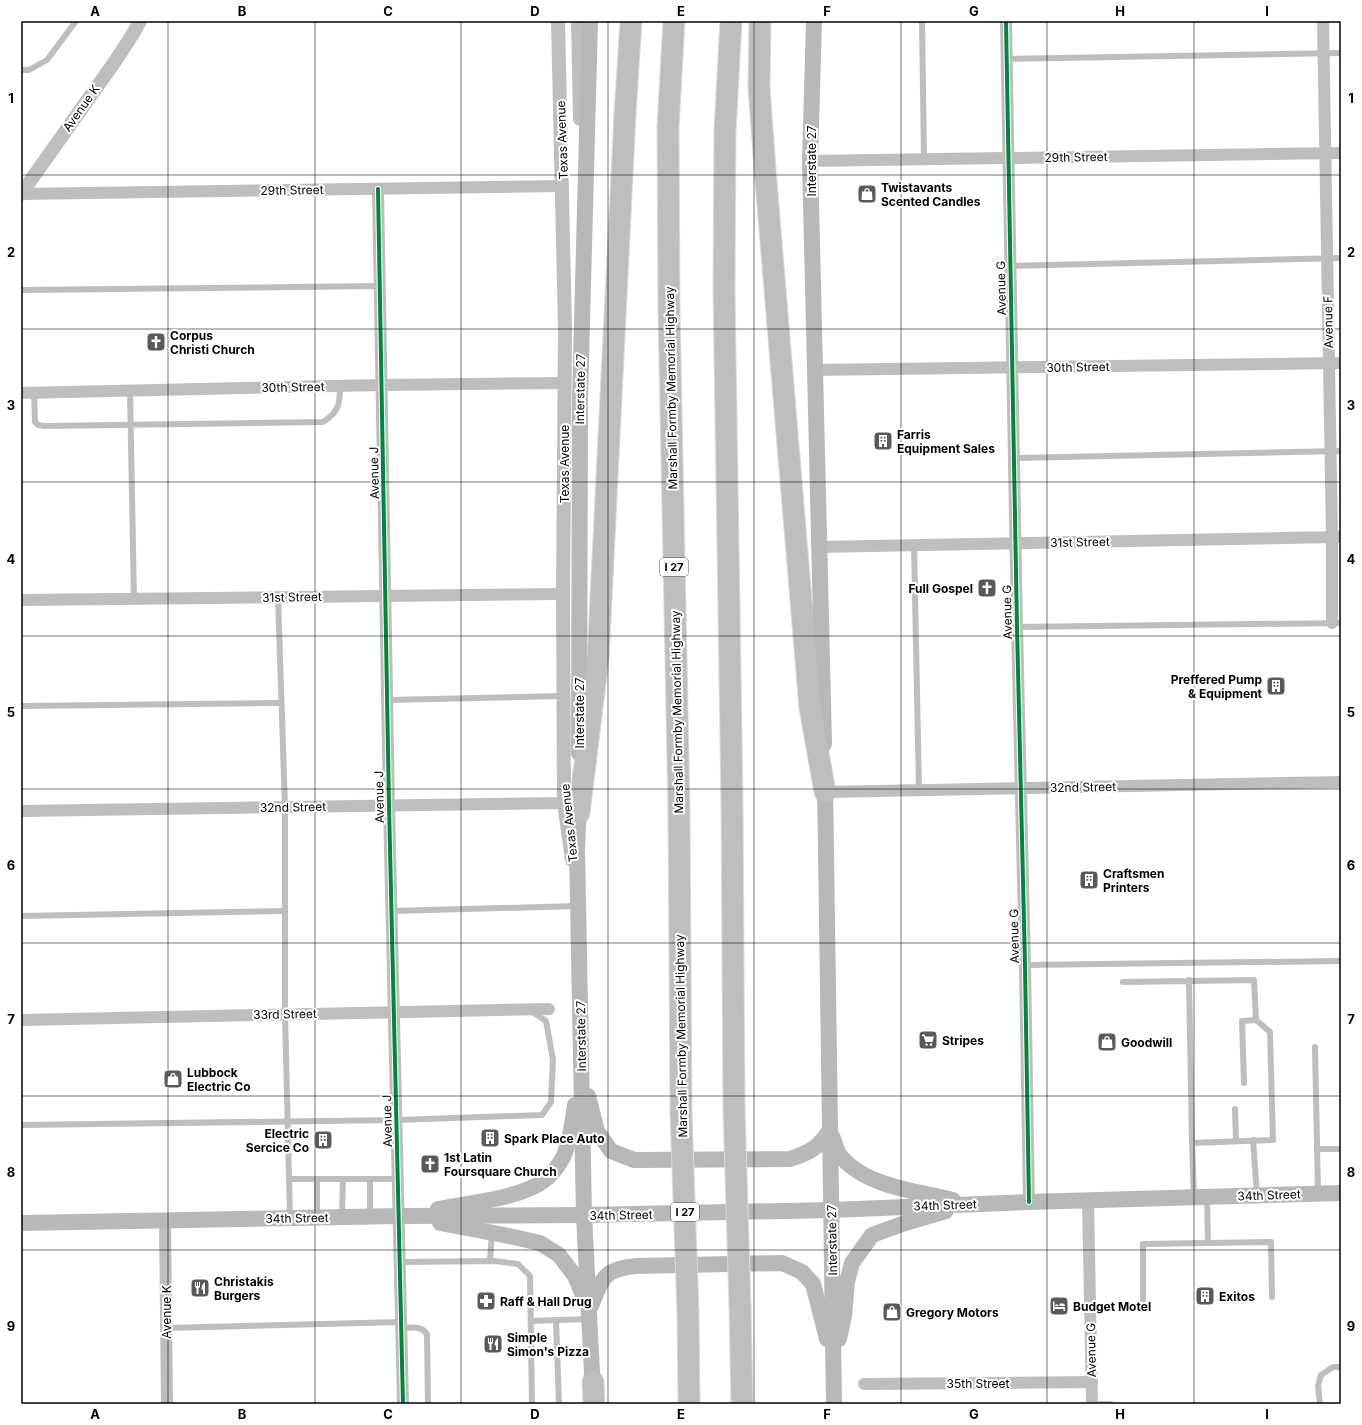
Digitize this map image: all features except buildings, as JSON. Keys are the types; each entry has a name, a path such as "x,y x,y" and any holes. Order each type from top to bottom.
{"highway":[{"path":"572,808 598,659 631,21"},
{"name":"Marshall Formby Memorial Highway","path":"674,21 668,127 668,295 679,803 681,1113 688,1312 689,1404"},
{"path":"731,21 725,131 724,290 732,803 734,1108 742,1404"},
{"path":"760,21 759,88 797,558 810,708 825,792"},
{"path":"593,1382 594,1404"}],"main road":[{"name":"Interstate 27","path":"590,21 580,391 572,808 577,850 584,1215 593,1382"},
{"name":"Interstate 27","path":"814,21 810,161 825,792 834,1404"},
{"path":"581,1071 598,1131 611,1151 634,1160 790,1159 807,1154 821,1143 830,1130"},
{"path":"399,1216 496,1198 538,1185 551,1174 563,1158 570,1133 581,1071"},
{"path":"830,1130 841,1157 870,1179 970,1204"},
{"name":"34th Street","path":"21,1223 831,1210 1088,1200 1341,1193"},
{"path":"834,1361 844,1316 847,1282 852,1263 872,1235 905,1223 970,1204"},
{"path":"399,1216 540,1243 559,1255 574,1276 589,1314"},
{"path":"589,1314 602,1280 612,1270 621,1267 782,1263 802,1272 813,1284 834,1361"}],"street":[{"name":"Avenue K","path":"21,194 116,60 140,21"},
{"name":"Texas Avenue","path":"558,21 563,186 565,329 563,594 564,696 572,808"},
{"path":"578,21 582,196 580,391"},
{"name":"Avenue G","path":"1006,21 1029,1202"},
{"name":"Avenue F","path":"1323,21 1328,258 1335,363 1337,537 1336,623"},
{"name":"29th Street","path":"810,161 1341,153"},
{"name":"29th Street","path":"21,194 563,186"},
{"name":"Avenue J","path":"378,189 403,1404"},
{"name":"30th Street","path":"815,370 1335,363"},
{"name":"30th Street","path":"21,393 382,385 564,383"},
{"name":"31st Street","path":"818,547 1337,537"},
{"name":"31st Street","path":"21,600 563,594"},
{"name":"32nd Street","path":"825,792 1341,782"},
{"name":"32nd Street","path":"21,811 390,805 572,808"},
{"name":"33rd Street","path":"21,1020 549,1009"},
{"name":"Avenue G","path":"1088,1200 1092,1404"},
{"name":"Avenue K","path":"165,1220 167,1404"},
{"name":"35th Street","path":"864,1384 1092,1382"}],"lane":[{"path":"21,70 29,70 47,60 76,21"},
{"path":"922,21 924,159"},
{"path":"1007,59 1341,53"},
{"path":"1010,266 1341,258"},
{"path":"21,290 380,286"},
{"path":"34,393 35,422 38,425 44,426 323,422 333,414 340,402 340,386"},
{"path":"130,391 134,599"},
{"path":"1014,458 1336,451"},
{"path":"914,545 919,790"},
{"path":"278,597 285,807 285,1014 290,1218"},
{"path":"1017,627 1336,623"},
{"path":"388,700 564,696"},
{"path":"21,706 281,703"},
{"path":"392,911 578,906"},
{"path":"21,916 285,911"},
{"path":"1025,965 1341,961"},
{"path":"1188,980 1192,1143 1208,1243"},
{"path":"1123,982 1254,980 1256,1020"},
{"path":"21,1125 397,1120 542,1115 551,1102 553,1060 546,1021 528,1009"},
{"path":"1192,1143 1273,1140 1270,1032 1256,1020 1242,1021 1244,1083"},
{"path":"1315,1047 1318,1193"},
{"path":"1235,1109 1236,1141"},
{"path":"1253,1140 1257,1195"},
{"path":"1317,1149 1341,1148"},
{"path":"289,1179 398,1179"},
{"path":"316,1179 317,1218"},
{"path":"342,1217 343,1179"},
{"path":"370,1179 370,1217"},
{"path":"490,1261 492,1233"},
{"path":"1143,1305 1143,1244 1271,1242 1272,1297"},
{"path":"400,1262 490,1261 518,1264 530,1276 532,1404"},
{"path":"531,1321 556,1320 589,1314"},
{"path":"556,1320 559,1404"},
{"path":"166,1328 401,1325 419,1328 427,1334 428,1404"},
{"path":"1320,1404 1318,1386 1321,1375 1333,1367 1341,1367"},
{"path":"1092,1404 1111,1404"}],"cycle path":[{"path":"1006,21 1029,1202"},
{"path":"378,189 389,805 403,1404"}],"place":[{"name":"Twistavants Scented Candles","path":"867,194"},
{"name":"Corpus Christi Church","path":"156,342"},
{"name":"Farris Equipment Sales","path":"883,441"},
{"name":"Full Gospel","path":"987,588"},
{"name":"Preffered Pump & Equipment","path":"1276,686"},
{"name":"Craftsmen Printers","path":"1089,880"},
{"name":"Stripes","path":"928,1040"},
{"name":"Goodwill","path":"1107,1042"},
{"name":"Lubbock Electric Co","path":"173,1079"},
{"name":"Spark Place Auto","path":"490,1138"},
{"name":"Electric Sercice Co","path":"323,1140"},
{"name":"1st Latin Foursquare Church","path":"430,1164"},
{"name":"Christakis Burgers","path":"200,1288"},
{"name":"Exitos","path":"1205,1296"},
{"name":"Raff & Hall Drug","path":"486,1301"},
{"name":"Budget Motel","path":"1059,1306"},
{"name":"Gregory Motors","path":"892,1312"},
{"name":"Simple Simon's Pizza","path":"493,1344"}]}
